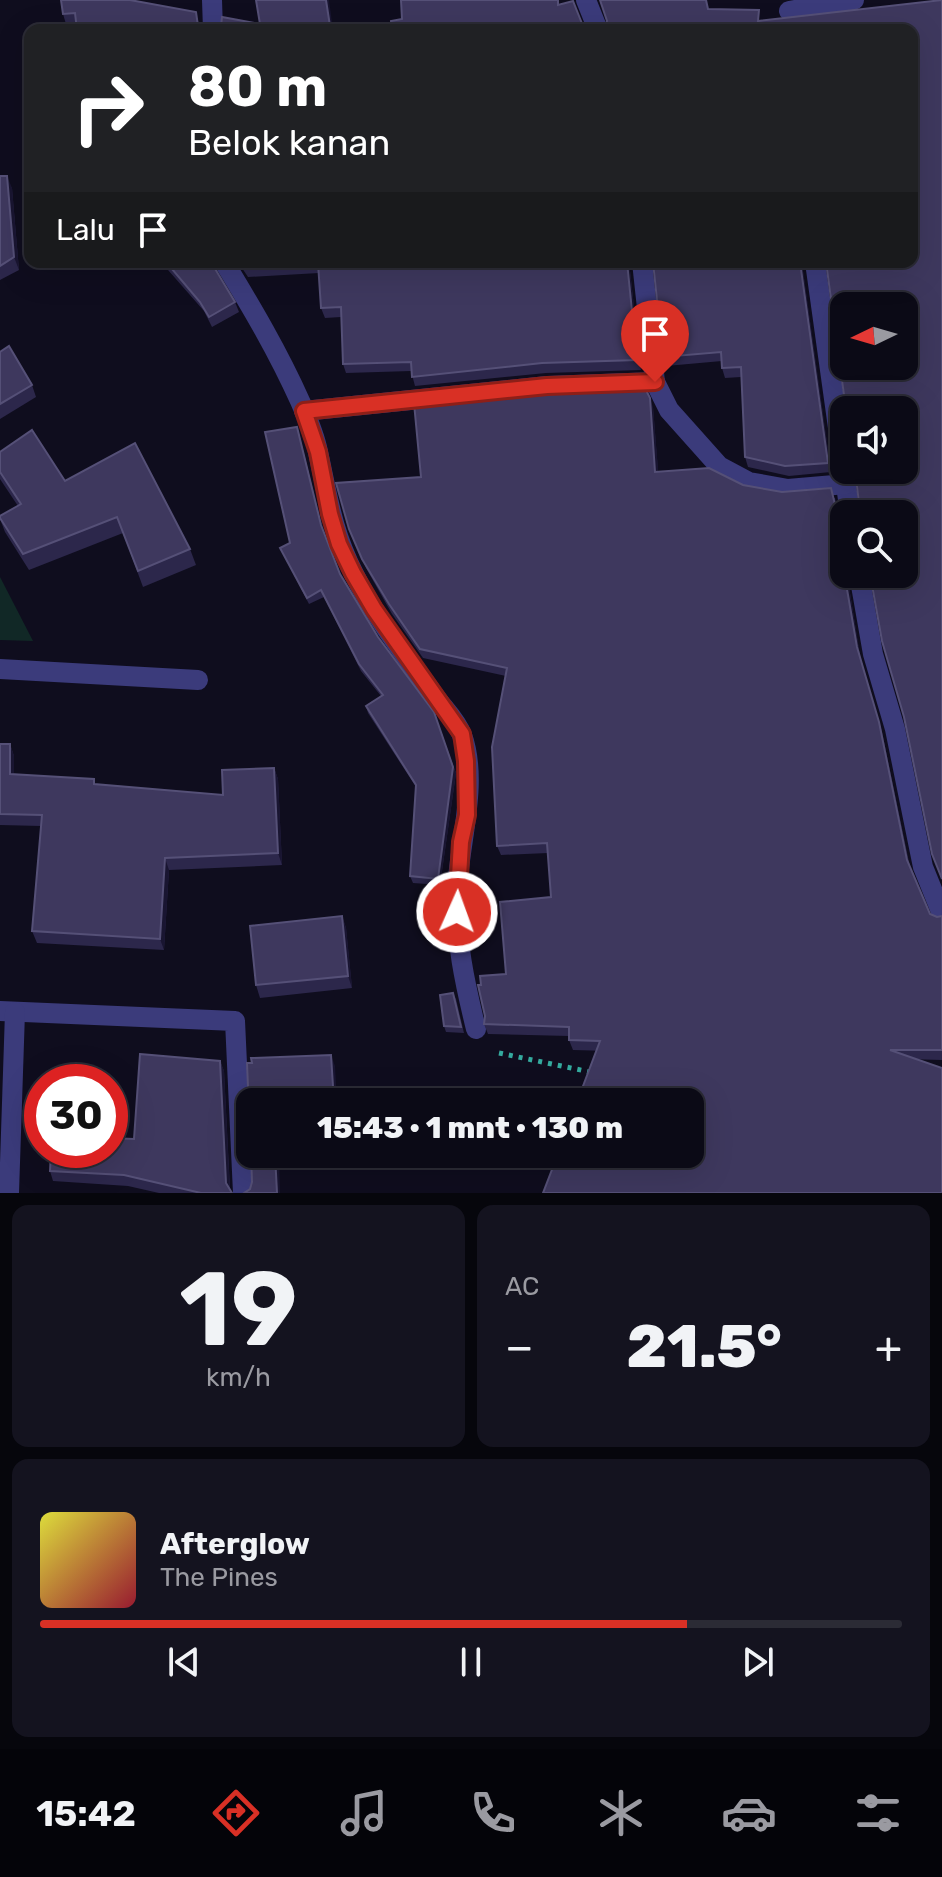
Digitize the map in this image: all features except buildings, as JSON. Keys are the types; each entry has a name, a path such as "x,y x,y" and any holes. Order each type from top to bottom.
{"street":[{"path":"212,0 213,24"},
{"path":"586,0 596,24"},
{"path":"788,14 854,0"},
{"path":"228,268 282,359 304,411 318,452 339,544 353,573 462,734 467,815 457,892 457,933 476,1029"},
{"path":"643,268 655,382 669,410 699,445 719,466 749,482 788,489 846,484 848,500"},
{"path":"816,268 834,396"},
{"path":"304,411 547,386 655,382"},
{"path":"861,588 873,654 895,729 923,867 942,914"},
{"path":"0,669 198,680"},
{"path":"9,1193 8,1011 235,1021 243,1193"}],"path":[{"path":"476,1029 486,1046 495,1052 603,1074"}],"green space":[{"path":"0,577 33,641 0,640"}],"route":[{"path":"457,912 461,842 467,815 462,734 374,609 353,573 339,544 318,452 304,411 547,386 655,382"}]}
